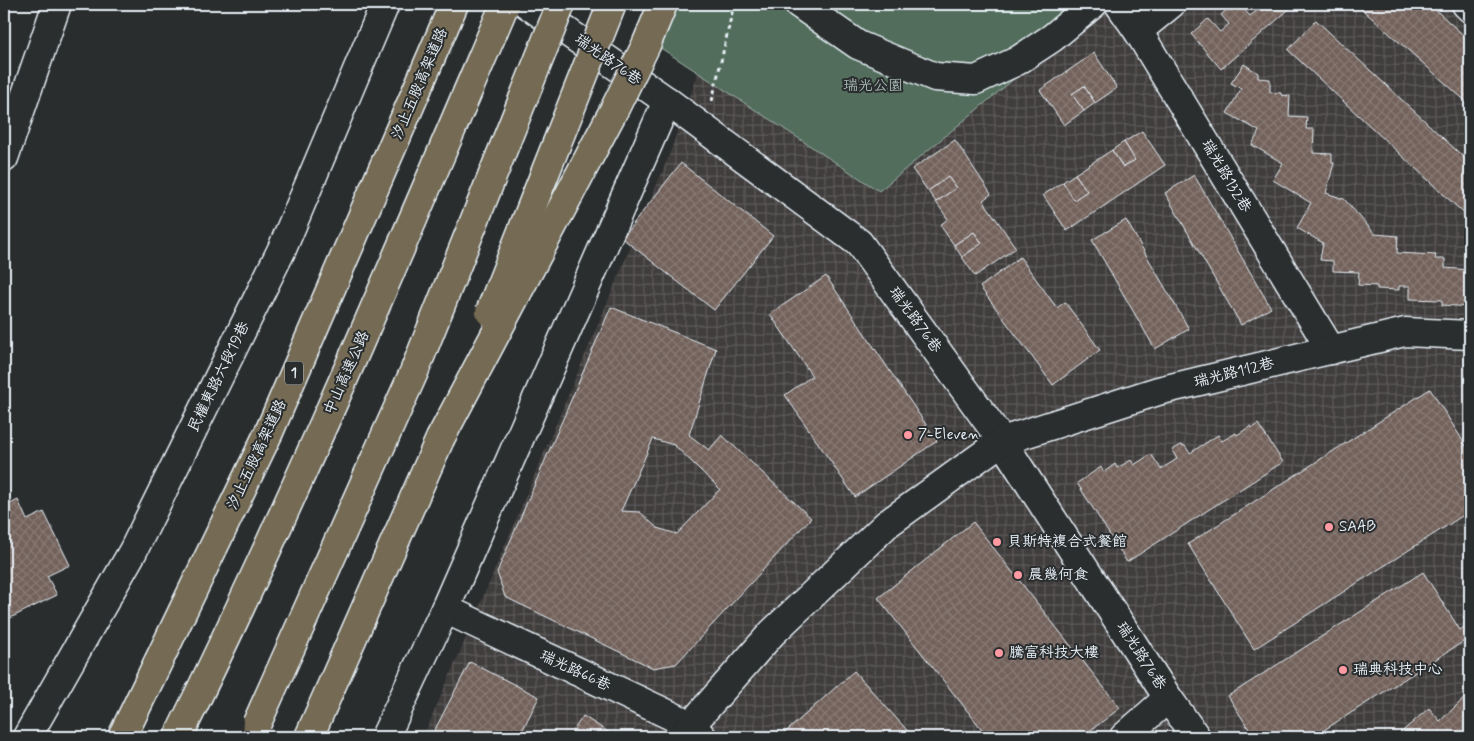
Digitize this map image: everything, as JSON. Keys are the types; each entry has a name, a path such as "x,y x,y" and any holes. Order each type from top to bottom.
{"highway":[{"name":"汐止五股高架道路","path":"122,737 269,432 454,4"},
{"name":"中山高速公路","path":"178,737 238,614 343,382 505,4"},
{"path":"254,730 414,372 562,4"},
{"path":"309,737 440,439 612,4"},
{"path":"440,439 615,108 646,45 662,4"}],"street":[{"path":"4,158 57,4"},
{"name":"民權東路六段19巷","path":"27,737 133,551 278,258 384,4"},
{"name":"瑞光路76巷","path":"527,4 667,101 859,243 1002,441 1168,698 1196,737"},
{"path":"799,4 858,45 935,77 976,80 1017,62 1052,38 1079,8"},
{"name":"瑞光路132巷","path":"1119,4 1138,31 1331,350"},
{"path":"1138,31 1171,4"},
{"path":"1466,4 1470,8"},
{"path":"385,737 445,609 667,101"},
{"name":"瑞光路112巷","path":"692,733 772,633 887,524 1002,441 1158,391 1406,332 1470,336"},
{"name":"瑞光路66巷","path":"445,609 692,733"},
{"path":"1124,737 1168,698"}],"path":[{"path":"705,129 734,4"}],"shaded area":[{"path":"723,4 1470,4 1470,737 423,737 668,158"}],"green space":[{"name":"瑞光公園","path":"679,4 1075,4 1085,20 879,191 659,47"}],"building":[{"path":"1233,4 1239,4 1250,16 1259,9 1254,4 1295,4 1221,69 1191,34 1208,19 1220,32 1229,24 1221,15"},
{"path":"1356,4 1429,4 1470,41 1470,105"},
{"path":"1316,20 1470,163 1470,219 1288,50"},
{"path":"1094,53 1117,88 1095,103 1084,86 1072,94 1084,111 1064,125 1040,90"},
{"path":"1244,64 1258,73 1258,78 1270,79 1270,92 1290,96 1289,116 1307,117 1306,129 1314,129 1313,153 1332,154 1332,163 1334,163 1326,193 1344,199 1375,234 1398,236 1397,253 1436,255 1435,259 1445,259 1445,268 1470,270 1470,307 1442,305 1442,300 1410,299 1410,286 1399,286 1399,290 1377,289 1377,286 1358,285 1359,272 1333,271 1333,261 1320,260 1323,243 1297,228 1311,203 1273,180 1283,163 1252,145 1259,131 1227,113 1241,89 1231,83"},
{"path":"1084,86 1095,103 1084,111 1072,94"},
{"path":"1142,131 1165,165 1067,231 1043,195 1063,182 1074,200 1087,191 1075,174 1112,150 1123,167 1135,160 1124,142"},
{"path":"955,140 991,194 983,200 1016,248 975,276 962,257 982,243 974,232 954,245 940,225 948,219 936,202 956,188 948,177 928,191 912,169"},
{"path":"1124,142 1135,160 1123,167 1112,150"},
{"path":"681,163 773,236 714,310 622,238"},
{"path":"1075,174 1087,191 1074,200 1063,182"},
{"path":"1194,175 1271,308 1241,325 1165,193"},
{"path":"948,177 956,188 936,202 928,191"},
{"path":"1126,220 1189,329 1155,349 1092,240"},
{"path":"974,232 982,243 962,257 954,245"},
{"path":"1020,257 1057,308 1065,302 1100,350 1053,385 980,287"},
{"path":"826,276 937,441 855,497 785,395 812,376 770,314"},
{"path":"611,307 716,349 689,435 709,450 722,435 811,518 676,664 653,668 505,597 497,572","holes":["653,439 674,445 720,489 677,534 657,528 640,512 621,511"]},
{"name":"SAAB","path":"1430,389 1470,452 1470,511 1254,649 1188,544"},
{"path":"1258,424 1283,462 1127,562 1077,483 1101,467 1104,472 1115,464 1117,468 1131,460 1134,465 1151,454 1161,469 1177,459 1173,452 1174,449 1181,445 1185,446 1190,453 1218,435 1222,441"},
{"path":"18,500 27,520 44,512 70,565 47,576 57,595 4,621 4,507"},
{"name":"騰富科技大樓","path":"973,522 1120,708 1082,737 988,737 878,598"},
{"name":"瑞典科技中心","path":"1423,572 1460,630 1465,626 1464,623 1466,622 1463,617 1470,613 1470,645 1466,640 1313,737 1254,737 1228,696"},
{"path":"470,662 539,697 519,737 431,737"},
{"path":"854,671 913,737 780,737"},
{"path":"1470,693 1470,737 1396,737 1429,708 1440,721"},
{"path":"583,716 616,737 569,737"}],"place":[{"name":"7-Eleven","path":"908,435"},
{"name":"SAAB","path":"1329,527"},
{"name":"貝斯特複合式餐館","path":"997,542"},
{"name":"晨幾何食","path":"1018,575"},
{"name":"騰富科技大樓","path":"999,653"},
{"name":"瑞典科技中心","path":"1343,670"}]}
